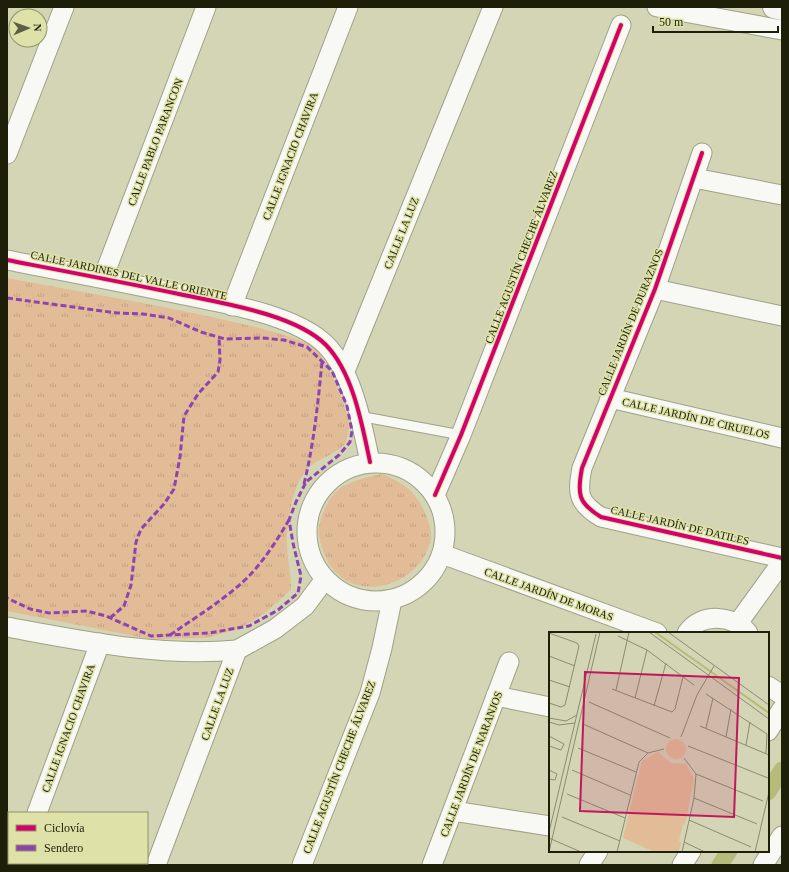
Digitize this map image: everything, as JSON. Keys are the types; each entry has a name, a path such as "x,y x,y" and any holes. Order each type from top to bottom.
{"street":[{"path":"7,154 64,7"},
{"name":"CALLE PABLO PARANCON","path":"102,278 206,7"},
{"name":"CALLE IGNACIO CHAVIRA","path":"232,306 348,7"},
{"name":"CALLE LA LUZ","path":"345,371 493,7"},
{"path":"657,7 782,30"},
{"path":"774,7 782,8"},
{"name":"CALLE AGUSTÍN CHECHE ÁLVAREZ","path":"435,495 461,435 621,25"},
{"name":"CALLE JARDÍN DE DURAZNOS","path":"580,499 579,484 582,468 655,289 702,153"},
{"path":"694,178 782,195"},
{"name":"CALLE JARDINES DEL VALLE ORIENTE","path":"7,260 102,278 232,306 292,322 310,332 326,345 345,371"},
{"path":"655,289 782,316"},
{"path":"345,371 359,416 370,462"},
{"name":"CALLE JARDÍN DE CIRUELOS","path":"610,398 782,438"},
{"path":"370,462 392,464 409,470 424,481 435,495 443,514 445,534 442,554 434,570 422,583 408,593 392,600 374,601 356,598 339,591 325,579 312,560 307,539 308,517 316,496 330,479 348,467 370,462"},
{"name":"CALLE JARDÍN DE DATILES","path":"580,499 588,509 601,517 782,558"},
{"name":"CALLE JARDÍN DE MORAS","path":"442,554 654,632"},
{"path":"688,632 691,628 701,622 713,618 726,619 743,628 782,562"},
{"path":"7,627 100,643 166,652 204,653 237,650 275,628 305,606 325,579"},
{"name":"CALLE AGUSTÍN CHECHE ÁLVAREZ","path":"302,865 370,693 382,648 392,600"},
{"name":"CALLE IGNACIO CHAVIRA","path":"37,812 100,643"},
{"name":"CALLE LA LUZ","path":"156,865 237,650"},
{"name":"CALLE JARDÍN DE NARANJOS","path":"432,865 509,662"},
{"path":"769,687 782,695"},
{"path":"496,696 549,707"},
{"path":"769,729 782,709"},
{"path":"453,811 549,826"},
{"path":"763,865 782,836"},
{"path":"589,865 597,852"},
{"path":"682,865 690,852"}],"lane":[{"path":"359,416 461,435"}],"green space":[{"path":"7,278 231,321 291,337 316,349 332,375 343,401 349,422 349,429 345,444 309,467 298,483 291,505 287,538 291,590 266,612 241,628 206,638 150,639 7,611"},
{"path":"382,474 402,484 418,499 428,522 431,539 424,556 413,570 399,580 382,586 365,586 349,582 335,572 325,555 319,535 319,529 326,505 338,490 357,481"}],"waterway":[{"path":"769,790 782,770"},
{"path":"720,865 728,852"}],"marked path":[{"path":"7,298 117,313 143,314 169,318 201,332 225,339 262,338 284,340 307,347 332,371 347,406 352,431 350,442 339,455 306,482 289,520 301,576 298,593 278,610 249,626 209,633 151,636 106,616 87,611 49,613 30,609 7,598"},
{"path":"110,618 124,606 131,585 136,542 141,529 164,504 174,489 180,457 184,416 198,394 218,372 220,360 219,337"},
{"path":"304,484 313,438 322,362"},
{"path":"170,635 219,601 247,578 265,557 289,520"}],"cycle path":[{"path":"435,495 461,435 621,25"},
{"path":"702,153 655,289 582,468 580,485 581,497 588,507 601,517 782,558"},
{"path":"7,260 136,285 257,311 296,325 313,334 326,345 335,357 350,384 360,416 370,462"}]}
